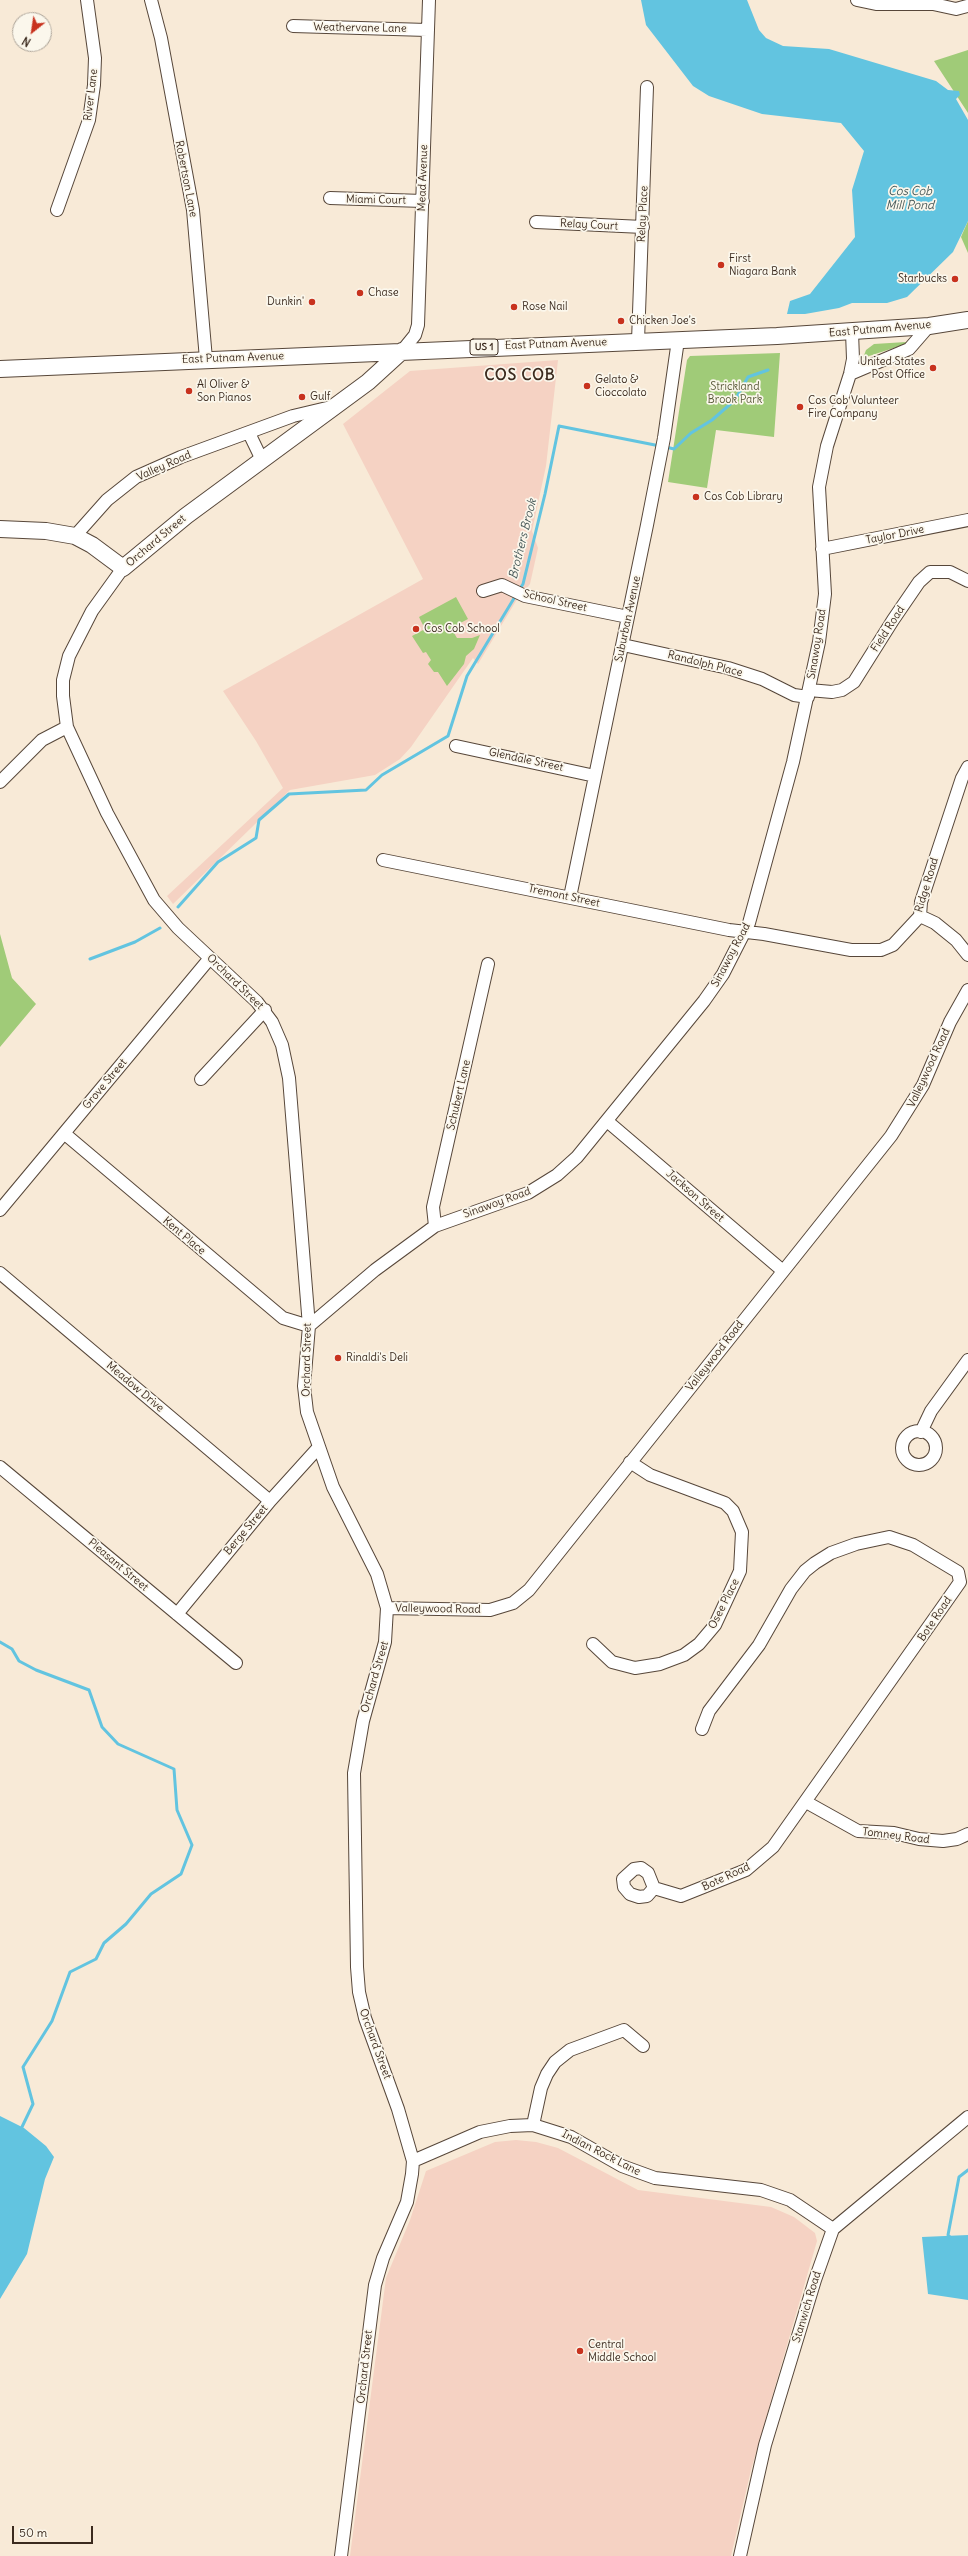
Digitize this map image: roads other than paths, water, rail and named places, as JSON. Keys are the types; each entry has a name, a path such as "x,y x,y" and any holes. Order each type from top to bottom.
{"main road":[{"name":"East Putnam Avenue","path":"0,368 852,332 929,326 968,320"},
{"name":"Orchard Street","path":"123,568 176,524 368,382 402,351"},
{"path":"0,529 46,531 75,536 92,545 123,568"}],"street":[{"name":"River Lane","path":"57,210 89,120 94,85 95,58 87,0"},
{"name":"Robertson Lane","path":"151,0 161,38 193,210 206,359"},
{"name":"Mead Avenue","path":"402,351 415,335 418,325 429,0"},
{"path":"857,0 876,4 935,2 956,9 965,4"},
{"name":"Weathervane Lane","path":"293,26 427,30"},
{"name":"Relay Place","path":"638,341 647,87"},
{"name":"Miami Court","path":"330,198 423,201"},
{"name":"Relay Court","path":"536,222 642,227"},
{"path":"850,374 909,349 929,326"},
{"name":"Sinawoy Road","path":"309,1326 375,1270 435,1226 517,1198 539,1187 574,1160 714,987 745,932 759,891 809,693 824,606 818,497 820,474 850,374 853,359 852,332"},
{"name":"Suburban Avenue","path":"570,897 623,645 664,438 678,340"},
{"name":"Valley Road","path":"75,536 107,500 136,477 181,457 293,416 336,405"},
{"path":"248,433 262,460"},
{"name":"Taylor Drive","path":"822,549 968,520"},
{"name":"Orchard Street","path":"123,568 89,616 69,656 63,680 63,696 67,727 87,774 148,892 169,919 265,1010 279,1035 287,1067 309,1326 305,1398 318,1448 338,1498 377,1574 387,1608 386,1642 363,1721 354,1773 357,1967 359,1992 365,2018 398,2109 412,2161 411,2184 407,2202 383,2258 375,2285 341,2556"},
{"name":"Field Road","path":"809,693 842,690 854,682 919,582 930,572 950,572 968,581"},
{"name":"School Street","path":"482,591 502,586 525,596 628,617"},
{"name":"Randolph Place","path":"623,645 728,668 762,680 794,695 809,693"},
{"path":"0,782 42,740 67,727"},
{"name":"Glendale Street","path":"456,746 595,776"},
{"name":"Ridge Road","path":"745,932 851,950 872,950 893,945 920,916 921,902 960,784 968,767"},
{"name":"Tremont Street","path":"383,860 745,932"},
{"path":"920,916 935,923 956,940 968,955"},
{"name":"Grove Street","path":"0,1210 65,1134 210,958"},
{"name":"Schubert Lane","path":"435,1226 433,1207 488,964"},
{"name":"Valleywood Road","path":"387,1608 401,1606 479,1610 498,1608 520,1599 539,1579 630,1462 879,1152 909,1110 923,1085 956,1010 968,990"},
{"path":"201,1079 265,1010"},
{"name":"Jackson Street","path":"607,1121 783,1271"},
{"name":"Kent Place","path":"65,1134 283,1318 309,1326"},
{"name":"Meadow Drive","path":"0,1273 270,1501"},
{"path":"921,1432 931,1411 968,1360"},
{"name":"Berge Street","path":"176,1614 270,1501 318,1448"},
{"name":"Osee Place","path":"593,1644 612,1662 634,1668 660,1664 684,1655 699,1644 715,1624 740,1571 742,1532 733,1511 725,1503 650,1475 630,1462"},
{"name":"Pleasant Street","path":"0,1467 176,1614 236,1662"},
{"name":"Bote Road","path":"654,1888 681,1896 746,1870 773,1847 960,1582 958,1572 913,1546 889,1537 856,1544 831,1553 805,1571 791,1589 759,1645 709,1711 702,1729"},
{"name":"Tomney Road","path":"806,1802 858,1831 894,1833 919,1839 943,1841 958,1839 968,1834"},
{"path":"533,2125 541,2088 555,2062 570,2050 624,2030 643,2046"},
{"name":"Stanwich Road","path":"740,2556 765,2445 815,2280 834,2229 968,2117"},
{"name":"Indian Rock Lane","path":"412,2161 480,2132 510,2126 533,2125 571,2137 622,2166 655,2178 761,2190 790,2200 834,2229"}],"water":[{"name":"Cos Cob Mill Pond","path":"641,0 747,0 759,30 766,38 783,46 829,49 936,81 948,90 959,91 960,95 956,99 968,120 968,221 953,252 907,297 887,303 852,303 839,308 805,314 787,314 790,301 810,294 855,237 852,190 864,151 841,123 762,114 709,96 693,86 646,25"},
{"path":"0,2116 24,2128 46,2146 54,2157 45,2179 27,2254 0,2299"},
{"path":"968,2235 968,2300 928,2294 922,2237"}],"waterway":[{"name":"Brothers Brook","path":"666,447 674,449 691,433 712,420 735,400 748,377 768,370"},
{"name":"Brothers Brook","path":"519,590 523,584 545,494 559,426 660,446"},
{"name":"Brothers Brook","path":"178,907 218,862 256,838 259,820 289,794 366,790 382,775 448,736 467,676 516,595"},
{"name":"Brothers Brook","path":"90,959 135,942 160,928"},
{"name":"Brothers Brook","path":"0,1642 12,1649 19,1661 36,1670 89,1690 102,1727 118,1744 174,1769 177,1810 192,1845 181,1874 151,1894 126,1924 104,1943 96,1959 70,1972 52,2021 23,2067 33,2104 21,2129"},
{"path":"950,2237 948,2235 959,2177 968,2170"}],"place":[{"name":"First Niagara Bank","path":"721,265"},
{"name":"Starbucks","path":"955,279"},
{"name":"Chase","path":"360,293"},
{"name":"Dunkin'","path":"312,302"},
{"name":"Rose Nail","path":"514,307"},
{"name":"Chicken Joe's","path":"621,321"},
{"name":"United States Post Office","path":"933,368"},
{"name":"Gelato & Cioccolato","path":"587,386"},
{"name":"Al Oliver & Son Pianos","path":"189,391"},
{"name":"Gulf","path":"302,397"},
{"name":"Cos Cob Volunteer Fire Company","path":"800,407"},
{"name":"Cos Cob Library","path":"696,497"},
{"name":"Cos Cob School","path":"416,629"},
{"name":"Rinaldi's Deli","path":"338,1358"},
{"name":"Central Middle School","path":"580,2351"}],"district":[{"name":"COS COB","path":"520,376"}],"park label":[{"name":"Strickland Brook Park","path":"735,393"}]}
